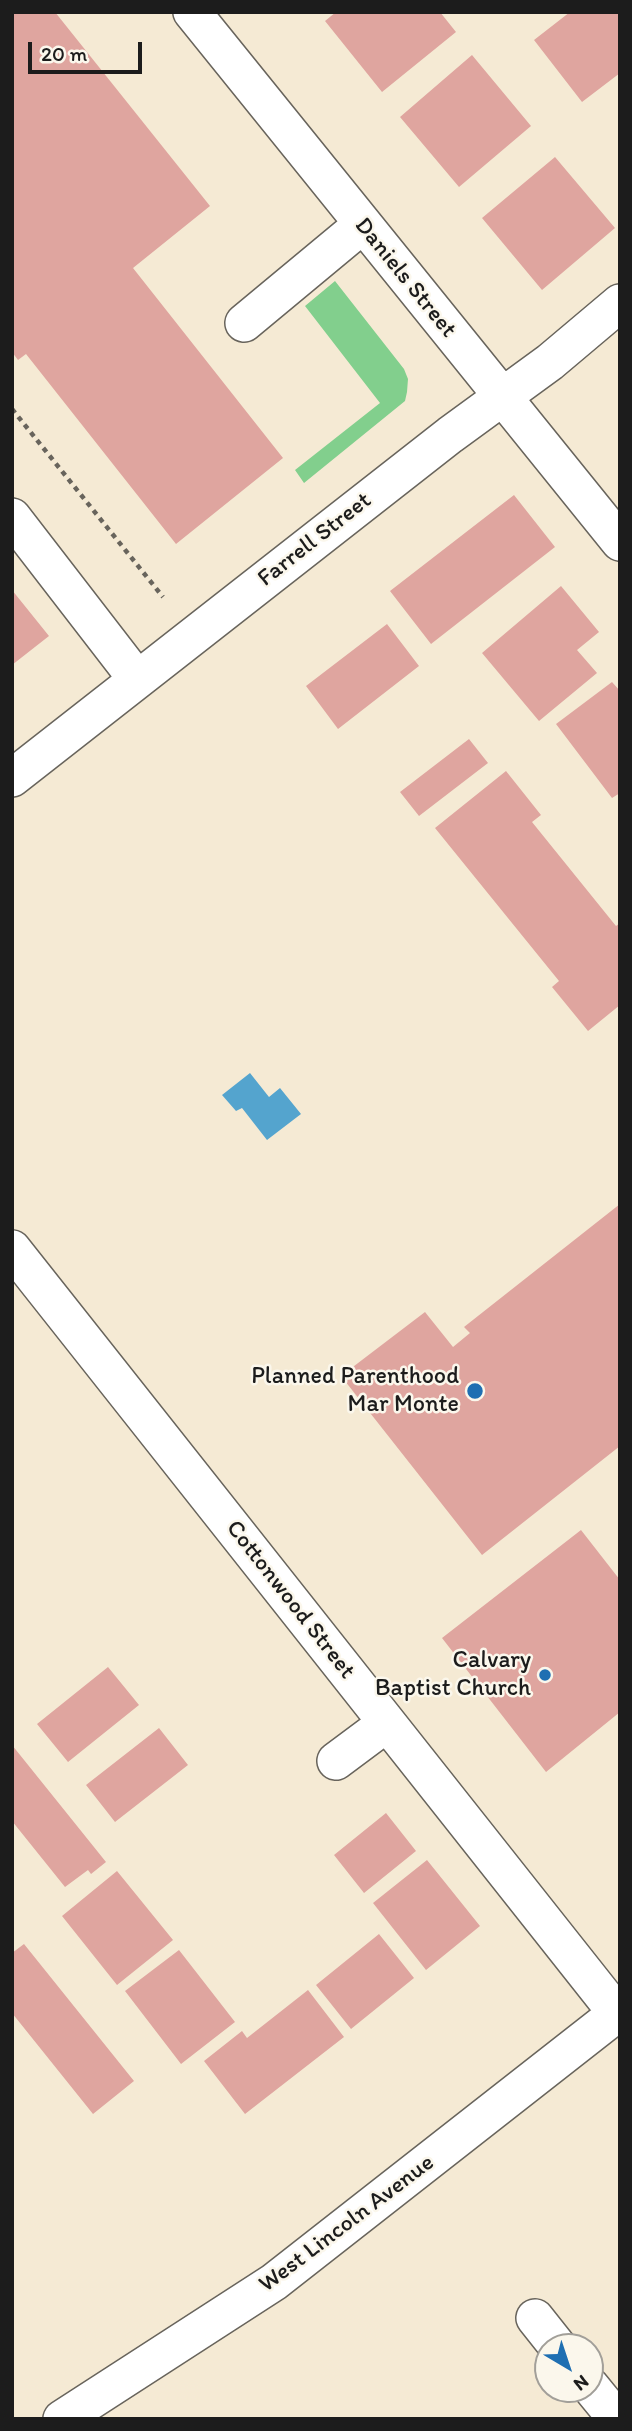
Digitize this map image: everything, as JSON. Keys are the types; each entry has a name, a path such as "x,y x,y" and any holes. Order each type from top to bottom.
{"street":[{"name":"Daniels Street","path":"192,12 620,542"},
{"path":"244,323 362,225"},
{"name":"Farrell Street","path":"12,778 550,362 620,303"},
{"path":"12,517 137,679"},
{"name":"Cottonwood Street","path":"12,1250 619,2014"},
{"path":"336,1762 387,1723"},
{"name":"West Lincoln Avenue","path":"62,2419 274,2282 619,2014"},
{"path":"535,2318 547,2333"},
{"path":"604,2403 617,2419"}],"path":[{"path":"12,409 163,597"}],"green space":[{"path":"335,281 404,369 408,379 407,392 405,401 304,483 295,470 380,403 305,306"}],"water":[{"path":"250,1073 269,1097 280,1088 301,1114 267,1140 242,1108 236,1111 222,1095"}],"building":[{"path":"12,12 55,12 210,206 133,268 283,458 176,544 26,354 18,360 12,352"},
{"path":"336,12 440,12 456,32 382,92 325,21"},
{"path":"570,12 620,12 620,73 582,102 534,40"},
{"path":"472,55 531,126 459,187 400,117"},
{"path":"555,157 615,228 542,290 482,218"},
{"path":"514,495 555,547 431,644 390,591"},
{"path":"561,586 599,632 577,650 597,673 539,721 482,653"},
{"path":"12,590 49,636 12,665"},
{"path":"387,624 419,666 338,729 306,686"},
{"path":"612,682 620,691 620,793 612,798 556,724"},
{"path":"469,739 488,763 419,816 400,792"},
{"path":"506,771 541,815 532,822 616,926 620,923 620,1005 588,1031 552,987 559,981 435,828"},
{"path":"620,1204 620,1446 482,1555 341,1376 425,1312 453,1347 470,1333 464,1327"},
{"name":"Calvary Baptist Church","path":"581,1530 620,1580 620,1712 546,1772 442,1638"},
{"path":"108,1667 139,1705 68,1762 37,1724"},
{"path":"159,1728 188,1765 115,1822 86,1785"},
{"path":"12,1745 106,1862 91,1874 88,1870 65,1887 12,1821"},
{"path":"386,1813 416,1851 364,1893 334,1855"},
{"path":"427,1860 480,1926 426,1970 373,1903"},
{"path":"117,1871 173,1940 117,1985 62,1916"},
{"path":"379,1934 414,1978 351,2029 316,1985"},
{"path":"24,1944 134,2081 93,2114 12,2013 12,1953"},
{"path":"179,1950 235,2022 181,2064 125,1991"},
{"path":"308,1990 344,2037 245,2114 204,2061 242,2031 247,2038"}],"place":[{"name":"Planned Parenthood Mar Monte","path":"475,1391"},
{"name":"Calvary Baptist Church","path":"545,1675"}]}
